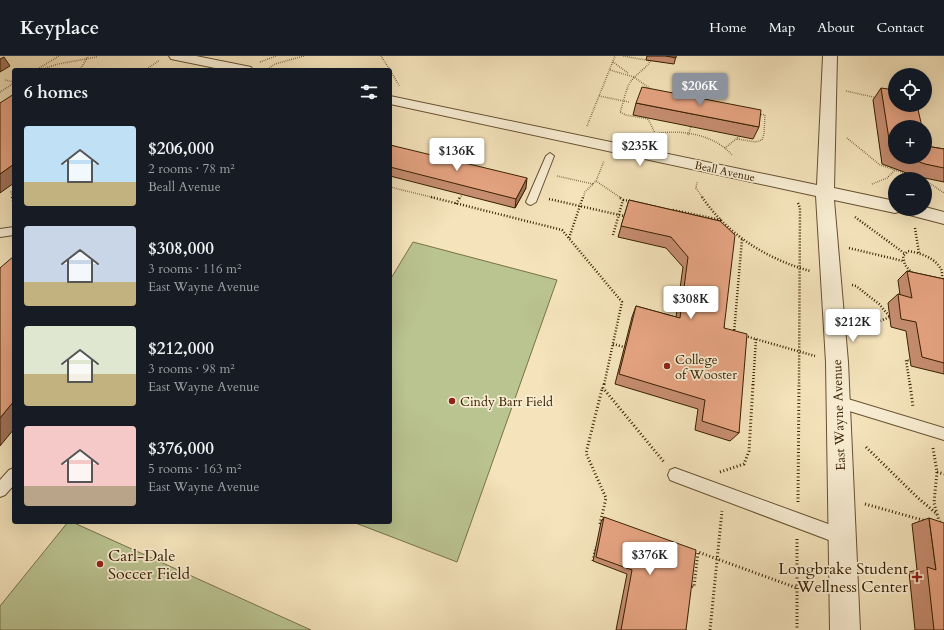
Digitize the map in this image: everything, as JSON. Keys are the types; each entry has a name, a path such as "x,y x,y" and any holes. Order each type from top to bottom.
{"street":[{"path":"176,56 227,68"},
{"name":"East Wayne Avenue","path":"830,56 825,192 837,362 845,630"},
{"path":"242,68 252,67"},
{"name":"Beall Avenue","path":"392,100 888,206"},
{"name":"Beall Avenue","path":"932,215 944,218"}],"lane":[{"path":"532,199 550,156"},
{"path":"0,233 12,231"},
{"path":"838,402 944,434"},
{"path":"675,475 842,537"},
{"path":"0,490 12,477"}],"path":[{"path":"39,68 59,56"},
{"path":"81,68 88,56"},
{"path":"252,67 264,59 276,56"},
{"path":"269,68 275,64 304,56"},
{"path":"381,56 389,68"},
{"path":"581,140 616,56"},
{"path":"623,56 651,61 649,66 634,77 630,83 620,112 626,115 647,118 655,133"},
{"path":"46,68 58,64 97,57"},
{"path":"148,68 161,59"},
{"path":"613,62 653,91"},
{"path":"610,70 630,75"},
{"path":"5,80 12,82"},
{"path":"0,92 12,84"},
{"path":"830,88 877,97 879,101"},
{"path":"599,96 629,102"},
{"path":"737,139 756,142 762,140 764,134 765,115 758,114"},
{"path":"688,134 692,127"},
{"path":"644,137 655,133 675,132 688,134 700,137 726,148 733,155 733,158"},
{"path":"828,134 847,138 880,164 901,172"},
{"path":"726,148 740,136"},
{"path":"569,238 585,192 596,181 605,159"},
{"path":"700,166 696,188 703,200 733,231 753,248 768,257 790,266 856,286 879,304 890,317 859,329 834,321"},
{"path":"867,186 887,178 895,170"},
{"path":"543,172 593,184"},
{"path":"596,181 623,200 631,201"},
{"path":"932,185 944,193"},
{"path":"392,188 562,230 622,302 586,453 606,498 600,526"},
{"path":"456,204 462,195"},
{"path":"532,199 580,206 624,216"},
{"path":"613,235 623,200"},
{"path":"797,630 800,269 800,208 798,202"},
{"path":"669,209 722,220"},
{"path":"850,213 904,253"},
{"path":"906,216 919,253"},
{"path":"726,234 733,231"},
{"path":"734,333 742,239"},
{"path":"828,244 903,261"},
{"path":"904,253 908,251 933,258 942,273 941,280"},
{"path":"904,253 902,257 904,266 914,274"},
{"path":"726,332 837,362"},
{"path":"719,472 744,464 749,451 756,339"},
{"path":"612,344 624,347"},
{"path":"602,388 675,475"},
{"path":"866,448 918,498 937,514 942,525"},
{"path":"937,472 944,474"},
{"path":"710,630 723,493"},
{"path":"840,496 928,522"},
{"path":"934,523 942,525"},
{"path":"593,562 597,540"},
{"path":"685,583 694,587 698,552 797,588"}],"green space":[{"name":"Cindy Barr Field","path":"413,242 557,280 457,562 358,524 392,524 392,277"},
{"name":"Carl-Dale Soccer Field","path":"66,524 76,524 311,630 0,630 0,606"}],"building":[{"path":"642,87 761,110 759,127 636,103"},
{"path":"881,88 888,89 888,112 919,112 920,120 888,120 888,133"},
{"path":"12,95 12,165 0,174 0,103"},
{"path":"392,145 527,178 516,199 392,168"},
{"path":"932,147 944,149 944,168 925,164 932,164"},
{"path":"629,200 720,221 735,235 724,328 747,334 739,433 702,421 705,400 619,374 636,306 680,318 688,257 671,237 621,226"},
{"path":"12,258 12,403 0,418 0,268"},
{"path":"907,271 944,279 944,363 922,357 916,322 901,319 898,294 912,298"},
{"path":"604,517 696,550 686,630 621,630 632,570 596,557"},
{"path":"929,518 944,523 944,630 934,630 927,567 936,570"}],"place":[{"name":"College of Wooster","path":"667,366"},
{"name":"Cindy Barr Field","path":"452,401"},
{"name":"Carl-Dale Soccer Field","path":"100,564"},
{"name":"Longbrake Student Wellness Center","path":"917,577"}]}
